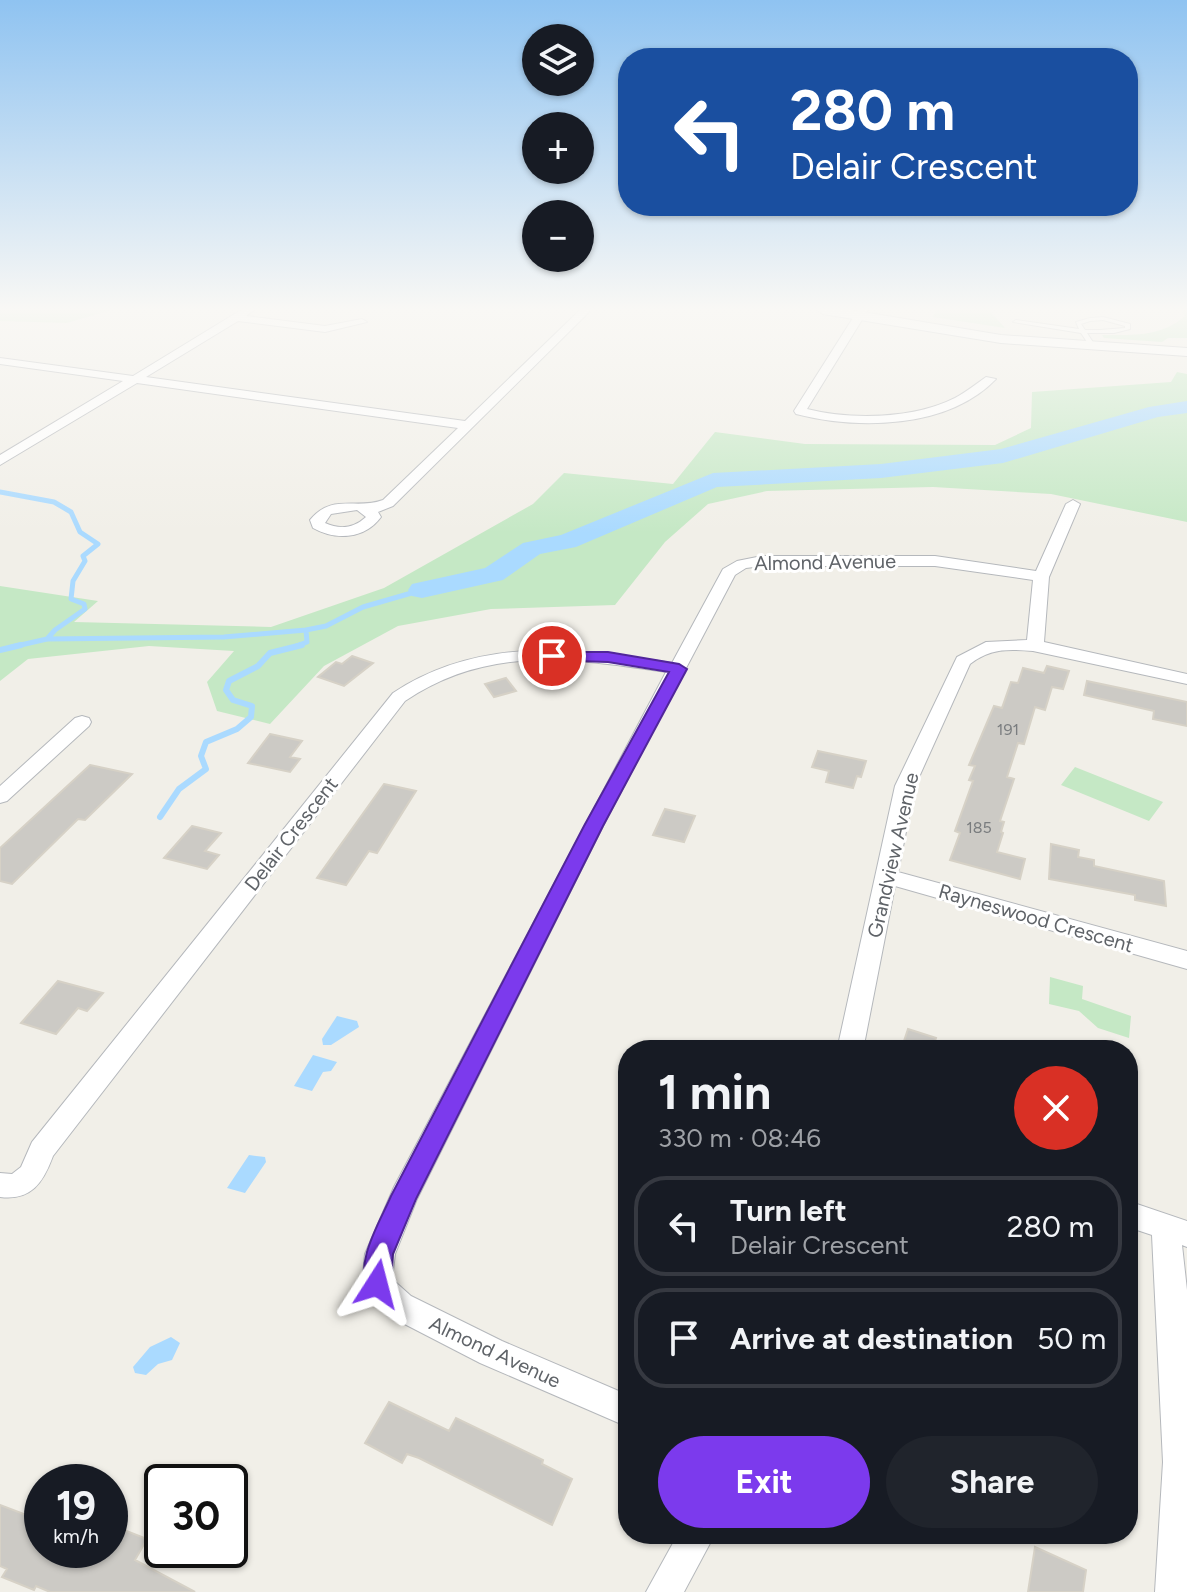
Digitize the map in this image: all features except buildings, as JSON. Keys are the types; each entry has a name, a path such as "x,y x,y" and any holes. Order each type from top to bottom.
{"street":[{"path":"0,461 127,384"},
{"path":"157,384 467,425"},
{"path":"369,510 388,503 509,384"},
{"path":"817,384 800,411 859,418 907,414 956,403 983,384"},
{"path":"0,440 26,445"},
{"path":"1035,646 1041,577 1073,504"},
{"name":"Almond Avenue","path":"618,1407 491,1352 413,1313 400,1306 377,1284 380,1254 404,1196 593,826 729,572 742,564 762,561 905,560 935,561 1041,577"},
{"name":"Grandview Avenue","path":"852,1040 905,786 963,661 989,646 1035,646 1187,679"},
{"name":"Delair Crescent","path":"0,1185 16,1187 32,1175 42,1150 399,697 417,682 437,671 479,661 576,655 679,669"},
{"path":"0,797 82,722"},
{"name":"Rayneswood Crescent","path":"885,876 1187,960"},
{"path":"1138,1218 1176,1231 1172,1288 1180,1462 1173,1592"},
{"path":"664,1592 692,1544"}],"green space":[{"path":"1187,384 1187,522 1051,494 933,487 767,491 708,504 665,542 615,605 491,609 398,626 324,666 270,724 217,711 207,682 234,651 149,646 28,659 0,681 0,586 98,601 74,622 271,627 384,588 533,504 564,473 673,484 715,432 805,444 995,445 1031,428 1032,392"},
{"path":"1075,767 1163,802 1149,821 1061,785"},
{"path":"1050,977 1083,986 1082,999 1131,1016 1129,1038 1098,1028 1079,1011 1049,1004"}],"water":[{"path":"337,1016 357,1021 359,1027 331,1045 323,1045 322,1039"},
{"path":"313,1055 337,1062 331,1071 323,1072 312,1091 294,1086"},
{"path":"249,1155 265,1157 266,1162 245,1193 227,1188"},
{"path":"171,1337 180,1343 172,1360 158,1364 146,1375 135,1373 133,1367 150,1347"}],"waterway":[{"path":"422,590 494,574 532,548 567,542 713,480 881,471 1003,456 1156,411 1187,407"},
{"path":"0,492 54,502 71,512 80,532 98,544 83,556 85,561 73,581 71,599 84,604 85,609 47,639"},
{"path":"306,630 326,626 363,607 422,590"},
{"path":"47,639 224,637 306,630"},
{"path":"294,647 307,642 306,630"},
{"path":"12,647 47,639"},
{"path":"0,650 21,645"},
{"path":"294,647 302,645"},
{"path":"160,817 179,789 206,769 201,756 206,742 237,729 251,717 252,706 233,700 226,690 229,681 258,666 270,653 294,647"}],"route":[{"path":"377,1284 380,1254 404,1196 593,826 679,669 608,657 552,656"}]}
